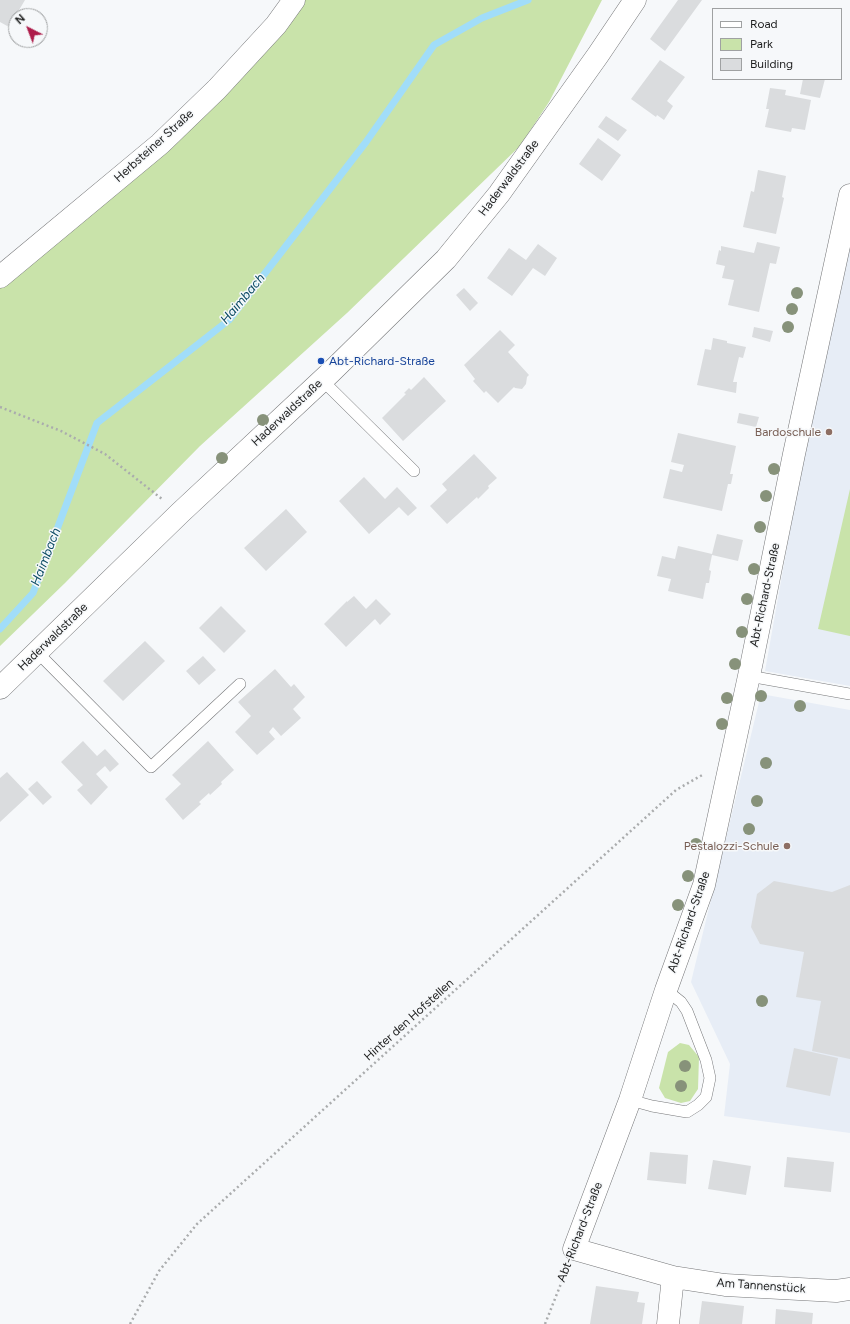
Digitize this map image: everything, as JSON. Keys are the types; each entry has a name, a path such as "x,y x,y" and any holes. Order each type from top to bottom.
{"street":[{"name":"Herbsteiner Straße","path":"0,277 160,144 217,89 276,25 294,0"},
{"name":"Haderwaldstraße","path":"0,688 180,513 322,380 446,259 499,194 598,55 635,0"},
{"name":"Abt-Richard-Straße","path":"574,1249 630,1100 666,990 704,885 850,195"},
{"name":"Am Tannenstück","path":"574,1249 673,1277 725,1285 836,1291 850,1290"},
{"path":"668,1324 673,1277"}],"lane":[{"path":"322,380 414,472"},
{"path":"37,652 151,766 240,684"},
{"path":"749,676 850,694"},
{"path":"630,1100 652,1106 686,1112 698,1106 706,1097 710,1078 706,1060 687,1011 681,1002 666,990"}],"path":[{"path":"0,407 61,431 105,454 180,513"},
{"name":"Hinter den Hofstellen","path":"130,1324 159,1271 197,1224 676,790 731,758"},
{"name":"Abt-Richard-Straße","path":"545,1324 574,1249"}],"shaded area":[{"name":"Bardoschule","path":"850,193 850,686 765,671"},
{"name":"Pestalozzi-Schule","path":"761,694 850,710 850,1133 724,1116 730,1064 691,982"}],"green space":[{"path":"285,0 602,0 549,102 520,146 347,313 200,446 65,583 0,646 0,278 191,108"},
{"path":"850,489 850,636 818,629"},
{"path":"680,1043 689,1045 699,1057 698,1089 690,1101 681,1103 665,1098 659,1088 668,1052"}],"building":[{"path":"0,0 25,0 20,8 8,8 8,26 0,22"},
{"path":"678,0 702,0 665,51 650,39"},
{"path":"660,60 685,77 667,101 673,106 664,120 657,115 656,117 631,99"},
{"path":"803,80 825,80 820,98 800,94"},
{"path":"770,88 786,90 785,95 811,100 805,130 792,128 791,132 765,127 769,109 766,109"},
{"path":"606,116 627,130 618,141 598,127"},
{"path":"598,138 621,155 602,181 579,164"},
{"path":"758,170 786,176 782,197 784,198 776,234 743,227 751,191 754,192"},
{"path":"757,242 780,247 776,264 770,263 759,312 728,305 734,280 722,278 725,266 716,264 719,250 721,251 721,246 754,253"},
{"path":"538,244 557,258 545,276 533,268 512,296 487,278 509,248 526,260"},
{"path":"464,288 478,303 470,311 456,295"},
{"path":"754,327 773,331 770,342 752,337"},
{"path":"500,330 515,345 508,352 529,375 527,377 526,384 522,389 514,387 498,403 486,391 484,393 473,381 475,379 464,365"},
{"path":"713,338 746,347 743,358 739,357 733,382 737,382 736,393 697,385 705,349 711,350"},
{"path":"424,377 446,401 403,441 382,418 406,394 404,393 409,388 411,390"},
{"path":"739,413 759,417 756,427 737,423"},
{"path":"678,433 736,446 730,474 733,474 731,484 728,484 722,511 663,498 670,469 682,472 684,465 671,462"},
{"path":"474,454 497,478 488,486 489,488 478,499 477,497 447,524 430,506 447,490 442,484"},
{"path":"364,477 385,499 397,487 417,508 408,516 399,507 369,534 339,501"},
{"path":"286,509 307,532 266,571 244,548"},
{"path":"717,534 743,540 738,561 712,555 709,570 711,571 709,583 706,583 703,599 668,591 671,579 657,576 662,556 675,559 678,546 712,554"},
{"path":"354,596 366,609 376,599 391,614 380,625 375,619 346,647 324,624"},
{"path":"221,606 246,631 224,653 199,628"},
{"path":"145,641 165,661 123,701 103,681"},
{"path":"203,656 216,670 199,685 186,671"},
{"path":"275,669 291,687 294,684 305,697 293,709 301,718 281,736 273,727 269,732 275,739 257,755 235,732 251,716 238,702"},
{"path":"83,741 97,756 105,749 119,764 110,772 105,766 96,774 108,787 91,805 77,790 83,785 61,762"},
{"path":"208,741 234,770 210,795 209,793 199,802 201,804 183,820 165,799 181,784 172,775"},
{"path":"7,772 29,795 0,822 0,778"},
{"path":"37,781 52,797 43,805 28,789"},
{"path":"774,881 832,892 850,885 850,1059 812,1051 821,1001 796,997 804,952 760,944 751,927 757,894"},
{"path":"794,1048 838,1058 830,1096 786,1087"},
{"path":"650,1152 688,1155 686,1184 647,1180"},
{"path":"787,1157 834,1162 831,1192 784,1187"},
{"path":"713,1160 751,1166 746,1195 708,1189"},
{"path":"596,1286 639,1292 637,1302 645,1303 642,1324 590,1324"},
{"path":"702,1301 744,1306 742,1324 699,1324"},
{"path":"776,1309 813,1313 812,1324 775,1324"}],"waterway":[{"name":"Haimbach","path":"0,629 33,593 97,423 229,320 366,142 434,45 482,18 528,0"}],"place":[{"name":"Abt-Richard-Straße","path":"321,361"},
{"name":"Bardoschule","path":"829,432"},
{"name":"Pestalozzi-Schule","path":"787,846"}]}
